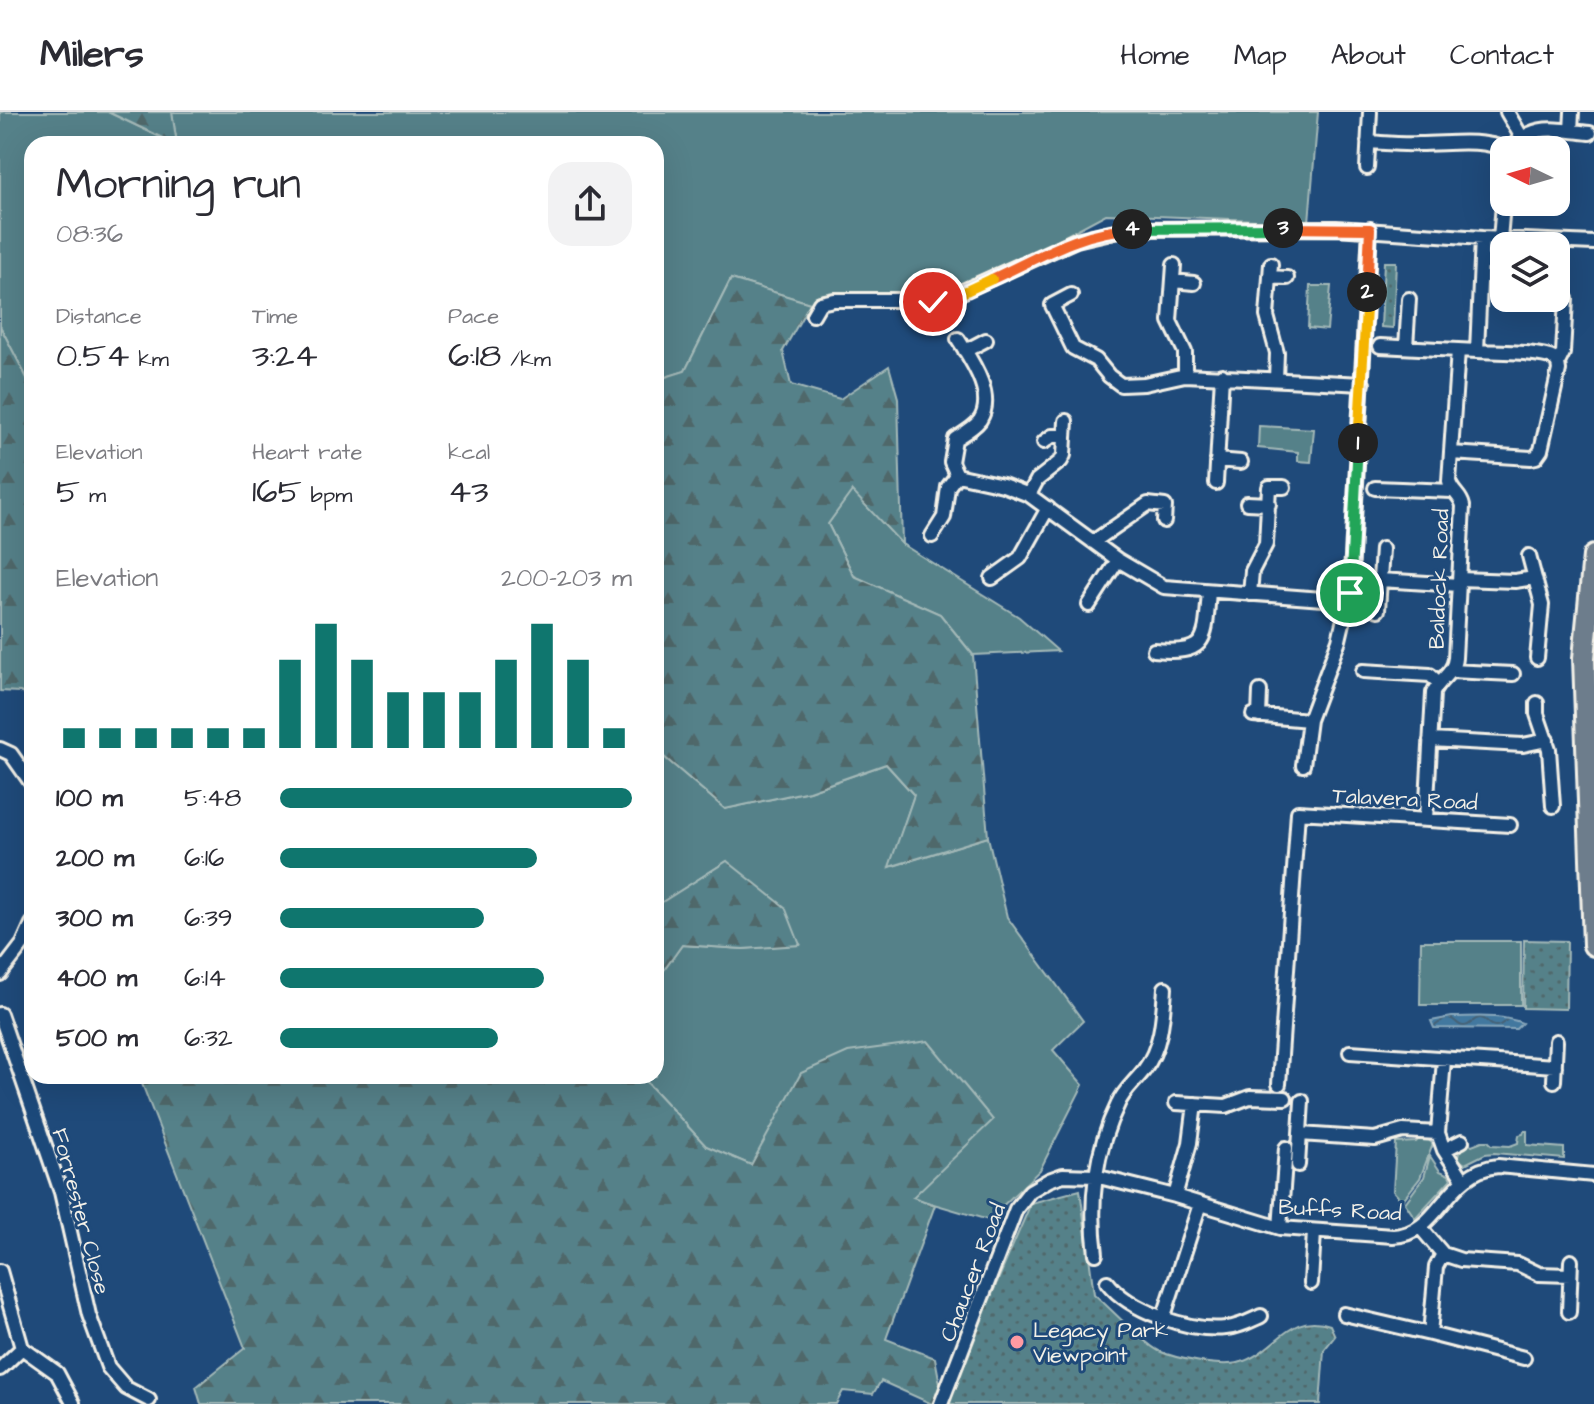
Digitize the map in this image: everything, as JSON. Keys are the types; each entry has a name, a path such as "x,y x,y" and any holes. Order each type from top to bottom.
{"main road":[{"path":"1594,556 1584,658 1594,945"}],"street":[{"path":"1367,168 1370,112"},
{"path":"1507,112 1521,136 1539,130 1590,133"},
{"path":"1571,131 1572,112"},
{"path":"1368,142 1490,144"},
{"path":"813,315 820,303 834,300 943,300 1076,240 1124,229 1370,229 1490,238"},
{"path":"1303,765 1309,720 1339,640 1349,601 1370,229"},
{"path":"1477,351 1482,238"},
{"path":"1570,242 1594,243"},
{"path":"1481,261 1490,262"},
{"path":"1174,265 1170,321 1185,352 1185,375"},
{"path":"1276,379 1277,353 1267,326 1270,270 1287,278"},
{"path":"1173,281 1194,283"},
{"path":"1071,295 1052,305 1073,348 1096,360 1121,385 1144,384 1185,375 1363,384"},
{"path":"1406,347 1409,299"},
{"path":"1451,453 1536,457 1541,450 1558,363 1563,353 1565,312"},
{"path":"957,475 951,462 955,439 979,422 984,408 981,381 962,345 986,340"},
{"path":"1380,346 1517,353 1554,359 1558,363"},
{"name":"Baldock Road","path":"1439,683 1454,665 1459,582 1463,506 1449,481 1458,350"},
{"path":"1216,483 1222,375"},
{"path":"1029,495 1044,473 1061,461 1066,421"},
{"path":"1044,442 1052,436 1065,436"},
{"path":"1217,460 1241,462"},
{"path":"957,475 1003,485 1029,495 1118,560 1164,587 1349,601"},
{"path":"932,536 944,517 948,487 957,475"},
{"path":"1250,594 1252,571 1266,544 1269,487 1284,487"},
{"path":"1375,488 1452,491"},
{"path":"1247,503 1269,504"},
{"path":"1093,542 1148,504 1165,506 1164,521"},
{"path":"992,578 1020,558 1048,508"},
{"path":"1378,610 1382,549"},
{"path":"1529,556 1542,605 1537,658"},
{"path":"1089,605 1118,560"},
{"path":"1380,580 1459,582 1534,578"},
{"path":"1154,650 1184,653 1198,643 1206,629 1209,591"},
{"path":"1451,671 1507,674 1502,659"},
{"path":"1363,671 1430,675 1439,683 1432,699 1426,819"},
{"path":"1260,691 1256,715 1309,720"},
{"path":"1537,703 1537,714 1547,740 1553,806"},
{"path":"1430,740 1523,745 1547,740"},
{"path":"0,749 11,754 24,773"},
{"name":"Talavera Road","path":"1279,1084 1298,812 1510,825"},
{"path":"0,974 24,942"},
{"path":"1096,1254 1091,1215 1095,1176 1118,1104 1126,1089 1146,1068 1155,1049 1165,988"},
{"name":"Forrester Close","path":"0,1014 61,1192 81,1285 108,1367 126,1388 149,1400"},
{"path":"1554,1081 1556,1041"},
{"path":"1350,1052 1555,1066"},
{"path":"1444,1060 1438,1133 1444,1150 1463,1179"},
{"path":"1176,1103 1226,1106 1250,1097 1285,1098"},
{"path":"1298,1165 1302,1101"},
{"path":"1175,1196 1190,1143 1195,1104"},
{"path":"1300,1134 1375,1139 1403,1131 1438,1133"},
{"path":"1444,1150 1462,1141"},
{"path":"1280,1228 1286,1148"},
{"name":"Buffs Road","path":"1063,1175 1095,1176 1280,1228 1402,1236 1420,1227 1473,1172 1498,1166 1594,1175"},
{"name":"Chaucer Road","path":"941,1404 1016,1209 1030,1191 1063,1175"},
{"path":"1164,1316 1200,1204"},
{"path":"1420,1227 1443,1254 1461,1260 1518,1264 1539,1274 1570,1275"},
{"path":"1311,1283 1314,1232"},
{"path":"1430,1334 1436,1267 1443,1254"},
{"path":"1569,1312 1571,1261"},
{"path":"0,1271 22,1348 57,1373 73,1403"},
{"path":"1107,1282 1129,1303 1189,1325 1223,1329 1261,1316"},
{"path":"1344,1314 1524,1358"},
{"path":"0,1369 22,1348"}],"green space":[{"path":"0,112 108,112 158,136 24,136 24,372 0,326"},
{"path":"108,112 172,112 176,136 158,136"},
{"path":"172,112 1318,112 1309,222 1106,214 990,276 936,298 810,303 731,279 685,371 664,378 664,136 176,136"},
{"path":"1384,262 1396,262 1393,328 1381,327"},
{"path":"731,279 810,303 783,351 791,385 840,399 889,366 898,398 902,544 852,491 828,524 854,576 940,614 973,655 988,837 889,867 914,795 886,764 809,791 725,809 664,757 664,378 685,371"},
{"path":"1310,286 1331,286 1327,330 1308,328"},
{"path":"0,326 24,372 24,694 0,691"},
{"path":"1259,426 1314,429 1311,462 1298,461 1298,452 1258,448"},
{"path":"852,490 902,544 1019,617 1058,651 973,655 940,614 854,576 828,524"},
{"path":"664,757 725,809 809,791 886,764 914,795 890,867 988,837 1007,917 1083,1021 1053,1050 1083,1085 1040,1170 988,1220 913,1198 751,1165 706,1146 648,1084 664,1084 664,970 682,945 743,949 800,944 727,861 664,901"},
{"path":"727,861 785,907 800,945 743,949 682,945 664,970 664,901"},
{"path":"1524,940 1567,941 1566,1009 1523,1008"},
{"path":"1421,941 1521,941 1521,1005 1420,1005"},
{"path":"928,1041 993,1120 913,1197 935,1205 886,1339 935,1358 941,1389 932,1404 881,1381 873,1394 843,1391 836,1404 201,1404 196,1387 245,1348 142,1084 648,1084 706,1146 751,1165 801,1073 848,1052"},
{"path":"1527,1131 1527,1145 1564,1148 1564,1159 1494,1153 1465,1164 1457,1158 1460,1150 1469,1144 1488,1141 1492,1145 1510,1146 1518,1143 1519,1135"},
{"path":"1420,1138 1433,1144 1420,1178 1402,1201 1393,1191 1396,1143 1416,1142"},
{"path":"1430,1156 1440,1171 1451,1179 1415,1218 1405,1203 1424,1177"},
{"path":"1080,1190 1094,1294 1136,1333 1167,1354 1198,1362 1230,1364 1251,1358 1303,1323 1330,1325 1335,1336 1324,1350 1320,1404 945,1404 1031,1203"}],"water":[{"path":"1452,1017 1496,1017 1522,1023 1516,1029 1434,1028 1431,1021"}],"place":[{"name":"Legacy Park Viewpoint","path":"1017,1342"}],"route":[{"path":"933,302 962,293 1076,240 1098,233 1124,229 1370,229 1350,593"}]}
